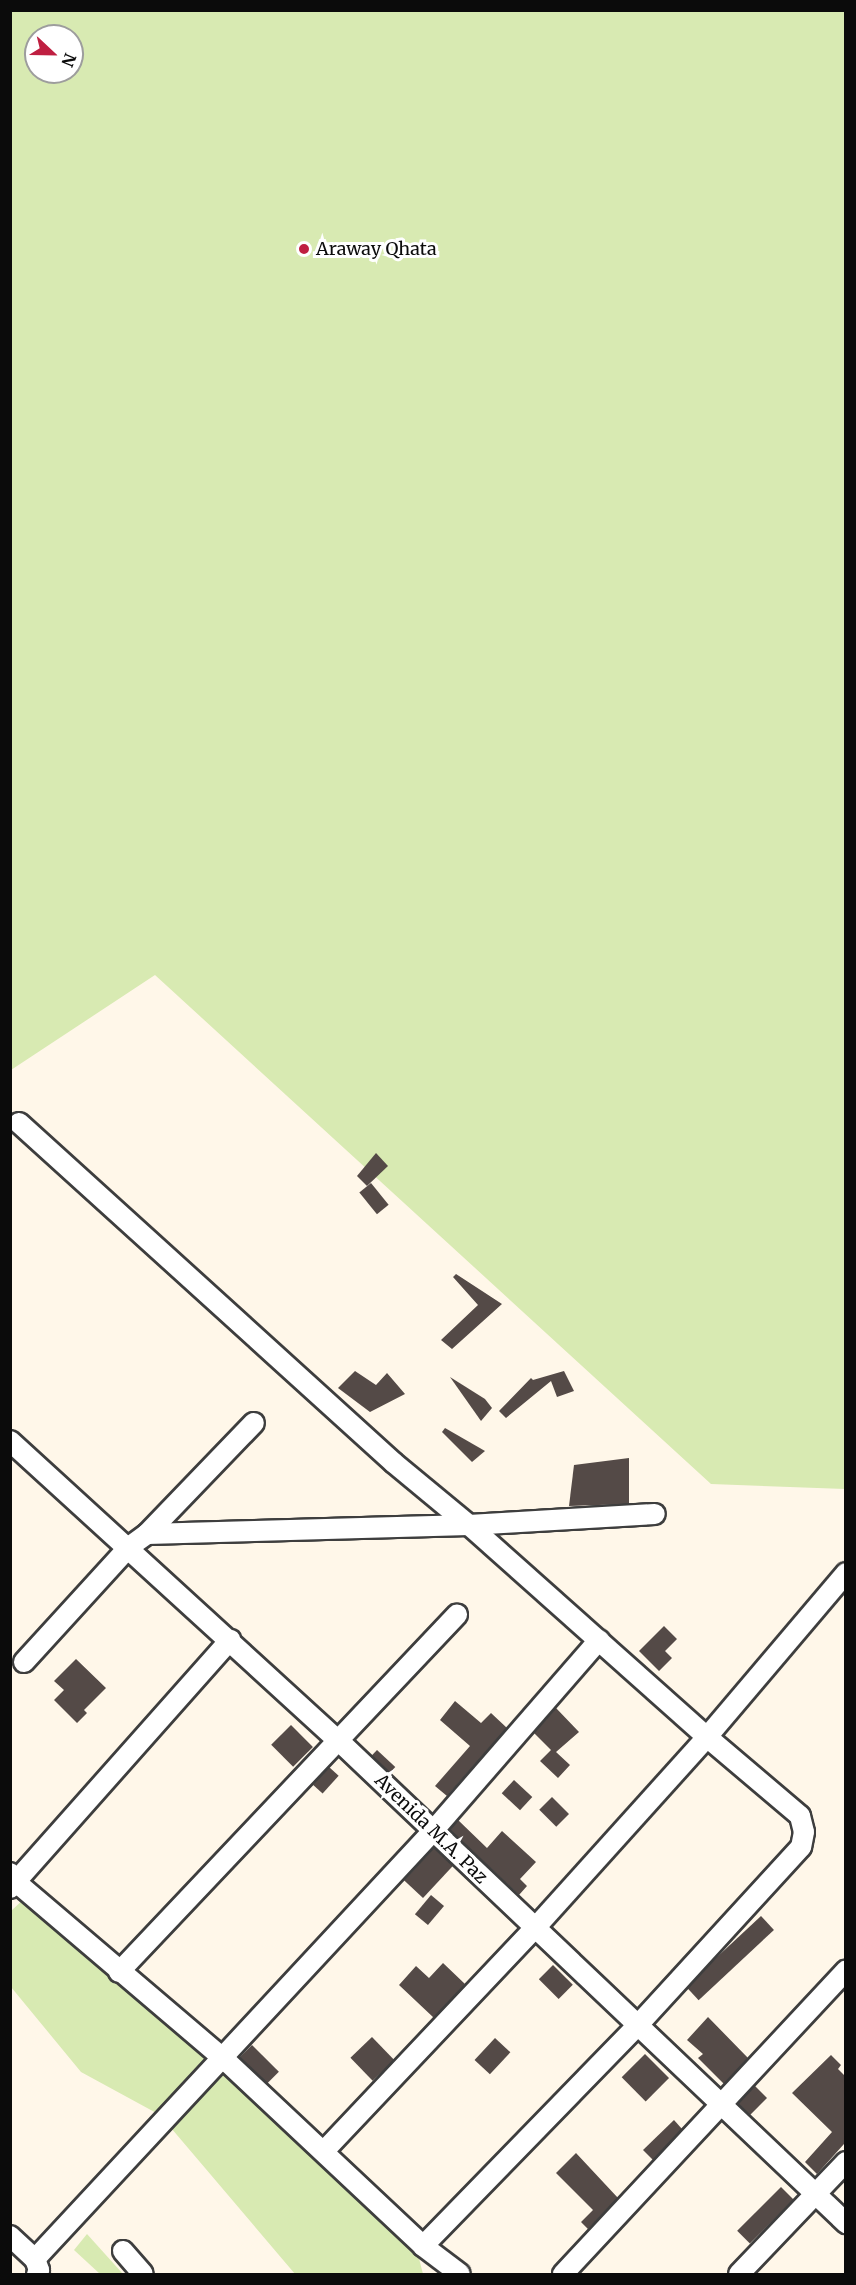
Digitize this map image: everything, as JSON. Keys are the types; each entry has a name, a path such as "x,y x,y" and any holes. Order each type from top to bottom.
{"street":[{"path":"19,1123 394,1463 469,1525 706,1737 800,1816 804,1832 801,1847 638,2026 423,2246"},
{"path":"24,1662 129,1547 147,1534 254,1423"},
{"name":"Avenida M.A. Paz","path":"10,1441 129,1547 339,1741 813,2196 846,2223"},
{"path":"147,1534 469,1525 656,1514"},
{"path":"324,2151 536,1928 706,1737 846,1573"},
{"path":"119,1972 457,1615"},
{"path":"230,1640 12,1881 223,2058 423,2246 460,2274"},
{"path":"10,2236 36,2267 223,2058 433,1831 599,1640"},
{"path":"564,2274 846,1971"},
{"path":"739,2274 846,2162"},
{"path":"123,2251 143,2274"}],"green space":[{"path":"11,11 845,11 845,1489 711,1484 155,975 11,1070"},
{"path":"25,1898 415,2243 423,2274 295,2274 160,2115 81,2072 11,1987 11,1911"},
{"path":"87,2234 123,2274 100,2274 74,2250"}],"building":[{"path":"376,1153 388,1166 367,1186 357,1176"},
{"path":"371,1183 389,1205 377,1214 359,1192"},
{"path":"456,1274 502,1304 452,1349 441,1340 478,1305 453,1277"},
{"path":"355,1371 376,1385 387,1373 405,1394 370,1412 338,1388"},
{"path":"564,1371 574,1391 557,1397 551,1381 506,1418 499,1411 531,1378 533,1380"},
{"path":"450,1377 485,1399 492,1408 481,1421"},
{"path":"445,1428 485,1451 472,1462 442,1432"},
{"path":"629,1458 629,1504 569,1506 574,1465"},
{"path":"664,1626 677,1639 665,1651 672,1658 659,1671 639,1651"},
{"path":"76,1659 106,1688 84,1710 87,1713 77,1723 54,1700 64,1690 54,1681"},
{"path":"455,1701 481,1723 491,1713 507,1728 447,1796 435,1786 470,1746 440,1720"},
{"path":"556,1708 579,1732 556,1752 570,1765 558,1778 540,1761 551,1750 534,1733"},
{"path":"291,1725 313,1747 293,1767 271,1745"},
{"path":"377,1750 395,1767 390,1773 372,1756"},
{"path":"329,1767 339,1776 323,1794 313,1785"},
{"path":"514,1780 532,1797 520,1810 502,1793"},
{"path":"552,1797 569,1814 556,1827 539,1810"},
{"path":"458,1820 487,1848 502,1831 536,1862 520,1879 527,1886 519,1895 450,1830"},
{"path":"434,1848 453,1866 423,1898 404,1880"},
{"path":"431,1895 444,1906 428,1925 415,1914"},
{"path":"761,1916 774,1930 699,2000 686,1986"},
{"path":"443,1963 465,1984 434,2018 399,1985 416,1966 429,1978"},
{"path":"553,1965 573,1985 559,1999 539,1979"},
{"path":"708,2017 748,2058 724,2084 698,2058 703,2054 687,2040"},
{"path":"372,2037 394,2060 373,2081 350,2058"},
{"path":"495,2038 510,2052 490,2074 475,2060"},
{"path":"252,2045 279,2072 266,2085 239,2058"},
{"path":"645,2054 669,2078 646,2101 622,2077"},
{"path":"831,2055 841,2065 838,2069 846,2077 846,2146 844,2144 817,2174 805,2162 832,2132 792,2093"},
{"path":"755,2086 767,2098 749,2116 737,2104"},
{"path":"674,2120 682,2129 653,2160 643,2150"},
{"path":"576,2153 618,2198 588,2229 581,2222 593,2210 556,2173"},
{"path":"781,2187 794,2200 750,2244 737,2231"}],"place":[{"name":"Araway Qhata","path":"304,249"}]}
